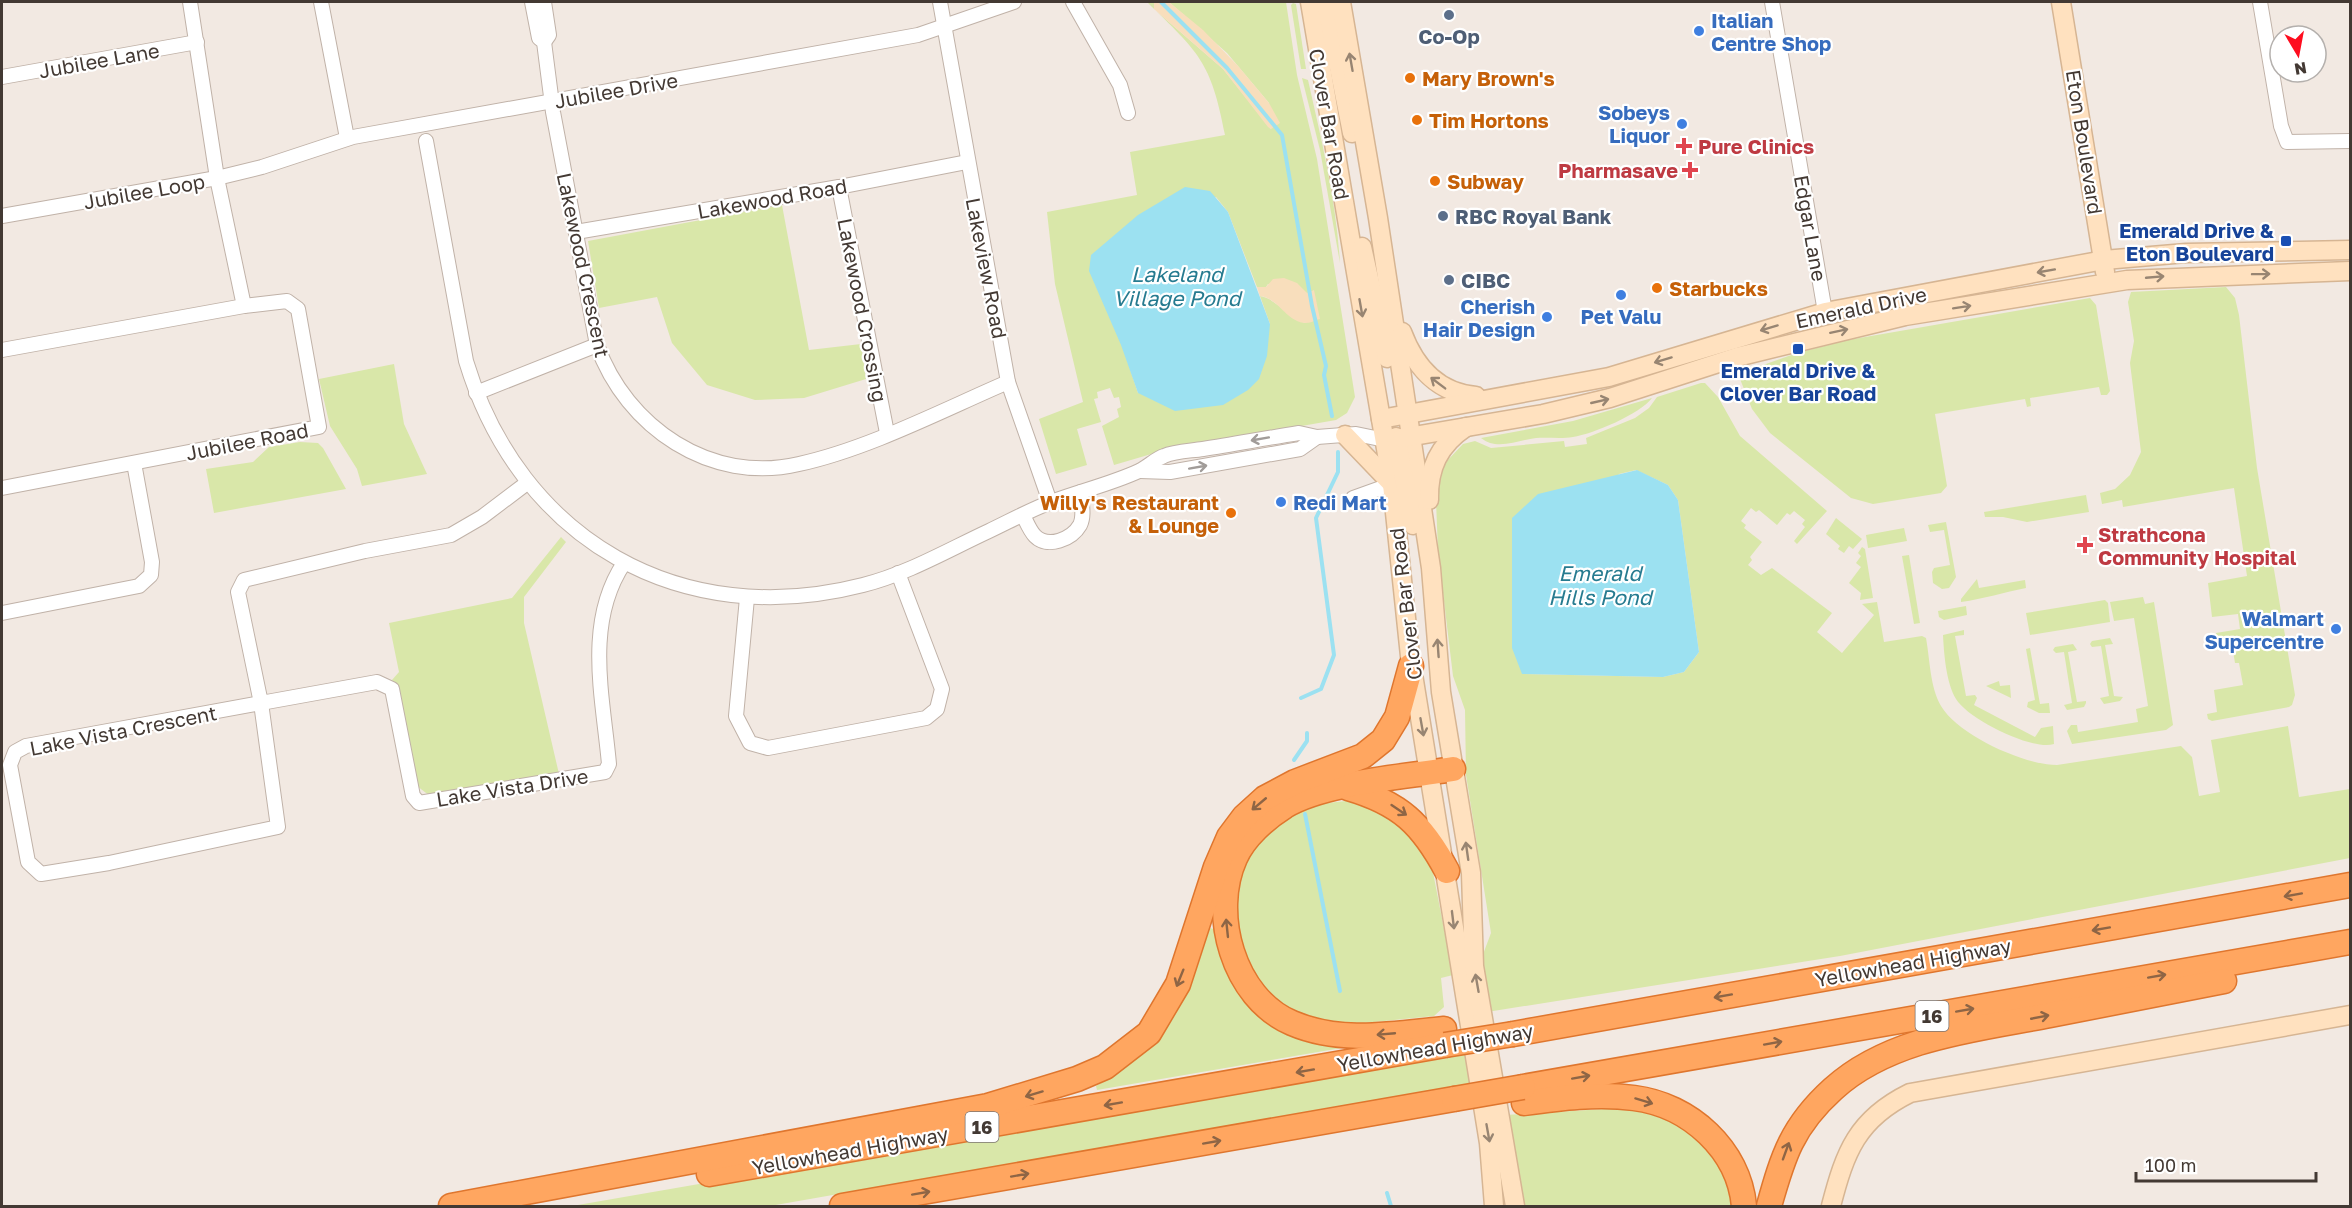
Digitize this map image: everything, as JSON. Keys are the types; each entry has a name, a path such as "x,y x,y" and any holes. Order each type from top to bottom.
{"highway":[{"path":"452,1206 988,1106 1032,1095 1105,1067 1149,1033 1178,984 1228,837 1244,817 1265,798 1295,782 1363,756 1383,740 1397,717 1411,666"},
{"path":"1311,777 1452,761"},
{"path":"1428,765 1286,806 1262,823 1235,857 1227,882 1227,933 1242,975 1268,1008 1289,1022 1333,1035 1445,1037"},
{"path":"1346,787 1386,802 1409,817 1426,837 1446,872"},
{"name":"Yellowhead Highway","path":"519,1206 1510,1027 1560,1015 1580,1021 2350,885"},
{"name":"16","path":"842,1206 1244,1136 1524,1095 2350,942"},
{"path":"1769,1206 1790,1140 1803,1122 1833,1089 1884,1057 1961,1032 2350,956"},
{"path":"1524,1095 1636,1098 1679,1112 1708,1133 1732,1164 1744,1206"}],"main road":[{"name":"Clover Bar Road","path":"1310,2 1341,191 1431,568 1441,692 1471,873 1474,966 1515,1206"},
{"path":"1326,2 1350,125 1378,218"},
{"name":"Clover Bar Road","path":"1341,2 1392,306 1398,427 1392,484 1411,666 1489,1143 1494,1206"},
{"path":"1344,23 1355,2"},
{"name":"Eton Boulevard","path":"2061,2 2106,283"},
{"name":"Emerald Drive","path":"1398,427 1492,397 1609,377 1825,312 2104,260 2186,253 2350,250"},
{"name":"Emerald Drive","path":"1398,427 1469,425 1543,414 1611,398 1737,357 1819,335 1905,316 2106,283 2174,276 2350,272"},
{"path":"1392,306 1406,344 1429,376 1455,394 1492,397"},
{"path":"1398,427 1526,405 1609,377"},
{"path":"1431,568 1429,491 1431,472 1444,445 1469,425"},
{"path":"1350,435 1392,484"},
{"path":"1831,1206 1848,1150 1858,1134 1891,1102 1910,1093 2350,1015"}],"street":[{"name":"Jubilee Loop","path":"2,216 217,178 190,2"},
{"path":"321,2 347,138"},
{"path":"532,2 539,38 544,42 549,35 543,2"},
{"name":"Lakeview Road","path":"940,2 1008,382 1050,502"},
{"name":"Jubilee Drive","path":"217,178 262,167 347,138 945,28 1014,2"},
{"path":"1073,2 1120,85 1128,113"},
{"name":"Edgar Lane","path":"1772,2 1825,312"},
{"path":"2260,2 2281,126 2287,142 2350,141"},
{"name":"Jubilee Lane","path":"2,77 197,42"},
{"name":"Lakewood Crescent","path":"544,42 552,101 597,345 606,370 629,405 645,421 683,447 739,467 798,465 848,449 1008,382"},
{"path":"426,141 466,361 476,393 502,448 527,483 578,533 624,563 707,592 747,598 817,595 865,585 898,573 1050,502 1140,471 1164,456 1299,433 1317,437 1350,435 1398,427"},
{"name":"Lakewood Road","path":"576,232 839,187 967,162"},
{"path":"217,178 244,306"},
{"name":"Lakewood Crossing","path":"839,187 886,433"},
{"name":"Jubilee Road","path":"2,350 244,306 287,301 298,309 319,427 2,488"},
{"path":"476,393 597,345"},
{"path":"1350,435 1398,427"},
{"path":"1140,471 1170,472 1300,449 1317,437"},
{"path":"1233,444 1237,459"},
{"path":"2,613 139,586 151,575 152,562 134,463"},
{"path":"261,703 238,592 244,580 365,551 451,535 482,517 527,483"},
{"path":"1353,498 1392,484"},
{"path":"1023,515 1035,536 1047,542 1059,541 1073,534 1079,525 1082,516 1081,492"},
{"name":"Lake Vista Drive","path":"261,703 377,682 392,689 413,796 419,802 605,772 609,765 598,639 607,597 624,563"},
{"path":"747,598 735,716 750,743 768,748 926,718 937,708 942,689 898,573"},
{"name":"Lake Vista Crescent","path":"261,703 278,827 109,863 41,874 28,862 10,765 15,752 26,746 261,703"}],"green space":[{"path":"1147,2 1154,2 1154,9"},
{"path":"1169,2 1286,2 1297,75 1317,159 1355,397 1347,413 1336,420 1165,450 1114,465 1102,426 1119,417 1117,409 1121,407 1119,397 1114,398 1110,388 1097,392 1098,398 1094,399 1101,422 1077,429 1087,465 1056,474 1039,419 1083,402 1055,284 1047,212 1137,195 1130,152 1225,135 1220,110 1208,74 1191,47 1155,10 1223,69 1271,129 1269,103 1227,53","holes":["1216,197 1228,212 1257,287 1266,287 1268,284 1307,293 1305,323 1271,300 1260,296 1270,324 1138,393 1092,255 1111,240"]},
{"path":"1296,4 1306,69 1301,69 1291,5"},
{"path":"1302,78 1308,80 1323,149 1332,194 1340,263 1320,150"},
{"path":"782,205 809,350 861,344 866,379 804,398 755,400 707,385 672,343 657,297 599,308 588,241"},
{"path":"2226,287 2235,298 2239,315 2257,468 2295,695 2289,707 2212,721 2208,719 2207,714 2217,712 2214,690 2243,685 2239,663 2235,663 2232,645 2218,646 2216,633 2240,629 2238,614 2212,617 2208,583 2247,576 2234,488 2123,507 2122,500 2102,504 2100,493 2115,489 2130,475 2141,452 2130,363 2134,341 2128,302 2131,292"},
{"path":"2090,298 2096,305 2110,391 2107,395 2101,395 2099,387 2030,398 2031,406 2027,407 2025,399 1935,414 1947,486 1941,493 1873,504 1851,498 1770,433 1752,409 1738,374 1797,353 1848,340"},
{"path":"394,364 404,424 427,474 362,486 357,469 330,426 319,379"},
{"path":"1702,378 1599,411 1460,440 1459,438"},
{"path":"1705,383 1718,397 1740,436 1827,511 1797,544 1794,541 1805,527 1802,524 1805,520 1794,511 1790,515 1787,513 1777,525 1759,510 1756,512 1751,508 1741,521 1746,525 1744,528 1762,542 1750,557 1752,560 1748,565 1761,575 1772,568 1832,613 1817,632 1842,653 1874,615 1862,604 1877,602 1884,642 1922,636 1926,638 1932,682 1937,699 1950,717 1976,737 2027,760 2057,765 2181,746 2192,757 2199,796 2220,792 2211,740 2288,726 2299,797 2350,789 2350,858 1840,956 1487,1012 1477,961 1482,957 1491,933 1466,775 1465,710 1453,676 1438,551 1436,501 1442,460 1446,462 1463,444 1475,441 1491,448 1564,441 1565,447 1587,444 1586,438 1635,418 1649,408 1657,397","holes":["1636,470 1668,485 1678,500 1699,652 1684,672 1663,677 1522,674 1619,474"]},
{"path":"1652,398 1627,417 1582,435 1568,438 1536,438 1508,444 1494,444 1481,438 1573,421"},
{"path":"300,442 318,443 323,448 346,489 214,513 206,469 253,462 269,447"},
{"path":"2086,495 2089,512 2027,522 2003,517 1985,517 1984,512"},
{"path":"1836,518 1862,539 1853,549 1849,546 1844,553 1838,549 1840,546 1826,534"},
{"path":"1946,522 1956,577 1949,588 1942,589 1933,583 1932,572 1934,568 1950,565 1944,530 1930,532 1928,525"},
{"path":"1904,528 1907,541 1868,548 1866,535"},
{"path":"561,537 566,542 524,597 524,623 559,774 430,796 417,786 398,688 392,680 399,672 389,623 512,598"},
{"path":"1862,547 1865,549 1873,598 1860,600 1861,593 1849,583 1861,567 1856,563 1861,556 1858,553"},
{"path":"1909,555 1920,623 1914,624 1902,556"},
{"path":"1977,579 1979,588 2025,580 2026,588 1961,602"},
{"path":"2143,597 2145,604 2154,602 2173,725 2166,730 2072,744 2067,731 2071,725 2077,725 2078,732 2138,722 2136,709 2148,706 2134,618 2114,621 2110,602"},
{"path":"2105,600 2108,603 2110,622 2030,635 2026,613"},
{"path":"1966,606 1967,615 1944,620 1939,617 1938,611"},
{"path":"1964,630 1964,635 1955,636 1966,696 1975,695 1977,698 1974,705 2035,737 2041,728 2053,726 2054,744 2031,743 2001,732 1973,715 1956,699 1948,676 1943,635"},
{"path":"2110,638 2113,644 2105,645 2114,696 2123,697 2120,701 2104,704 2100,698 2109,696 2101,646 2092,647 2090,644 2092,641"},
{"path":"2073,644 2077,650 2068,652 2077,702 2086,701 2086,703 2084,707 2067,710 2064,705 2072,703 2064,652 2056,653 2053,650 2055,647"},
{"path":"2030,648 2040,704 2049,703 2050,713 2039,713 2027,707 2028,702 2035,700 2026,649"},
{"path":"1999,681 2000,686 2010,685 2011,698 1986,686"},
{"path":"1346,801 1381,808 1401,820 1430,857 1453,975 1441,978 1444,1007 1434,1016 1354,1024 1325,1021 1293,1010 1278,1000 1258,981 1247,962 1238,932 1234,901 1248,847 1279,817 1318,804"},
{"path":"1205,927 1214,929 1229,972 1353,1046 1097,1090 1096,1086 1121,1070 1147,1048"},
{"path":"1469,1051 1473,1083 770,1206 572,1206"},
{"path":"1639,1107 1694,1130 1722,1168 1736,1206 1524,1206 1505,1115"}],"sand":[{"path":"1154,2 1169,2 1203,30 1238,66 1269,103 1280,123 1271,129 1268,127 1223,69 1154,9"},
{"path":"1284,278 1297,283 1307,293 1314,290 1320,319 1308,323 1299,322 1272,301 1260,296 1257,287 1266,287 1273,279"}],"water":[{"name":"Lakeland Village Pond","path":"1185,187 1210,191 1228,212 1270,324 1267,356 1259,379 1248,390 1223,405 1175,411 1138,393 1121,345 1089,271 1091,255 1138,215"},
{"name":"Emerald Hills Pond","path":"1637,470 1668,485 1678,500 1699,652 1684,672 1663,677 1522,674 1512,648 1512,518 1538,494"}],"waterway":[{"path":"1161,2 1227,68 1282,135 1312,306 1326,366 1324,375 1332,416"},
{"path":"1301,698 1321,689 1334,655 1316,518 1338,472 1338,452"},
{"path":"1294,760 1307,741 1307,733"},
{"path":"1305,814 1340,991"},
{"path":"1387,1193 1391,1206"}],"place":[{"name":"Co-Op","path":"1449,15"},
{"name":"Italian Centre Shop","path":"1699,31"},
{"name":"Mary Brown's","path":"1410,78"},
{"name":"Tim Hortons","path":"1417,120"},
{"name":"Sobeys Liquor","path":"1682,124"},
{"name":"Pure Clinics","path":"1684,146"},
{"name":"Pharmasave","path":"1690,170"},
{"name":"Subway","path":"1435,181"},
{"name":"RBC Royal Bank","path":"1443,216"},
{"name":"Emerald Drive & Eton Boulevard","path":"2286,241"},
{"name":"CIBC","path":"1449,280"},
{"name":"Starbucks","path":"1657,288"},
{"name":"Pet Valu","path":"1621,295"},
{"name":"Cherish Hair Design","path":"1547,317"},
{"name":"Emerald Drive & Clover Bar Road","path":"1798,349"},
{"name":"Redi Mart","path":"1281,502"},
{"name":"Willy's Restaurant & Lounge","path":"1231,513"},
{"name":"Strathcona Community Hospital","path":"2085,545"},
{"name":"Walmart Supercentre","path":"2336,629"}]}
